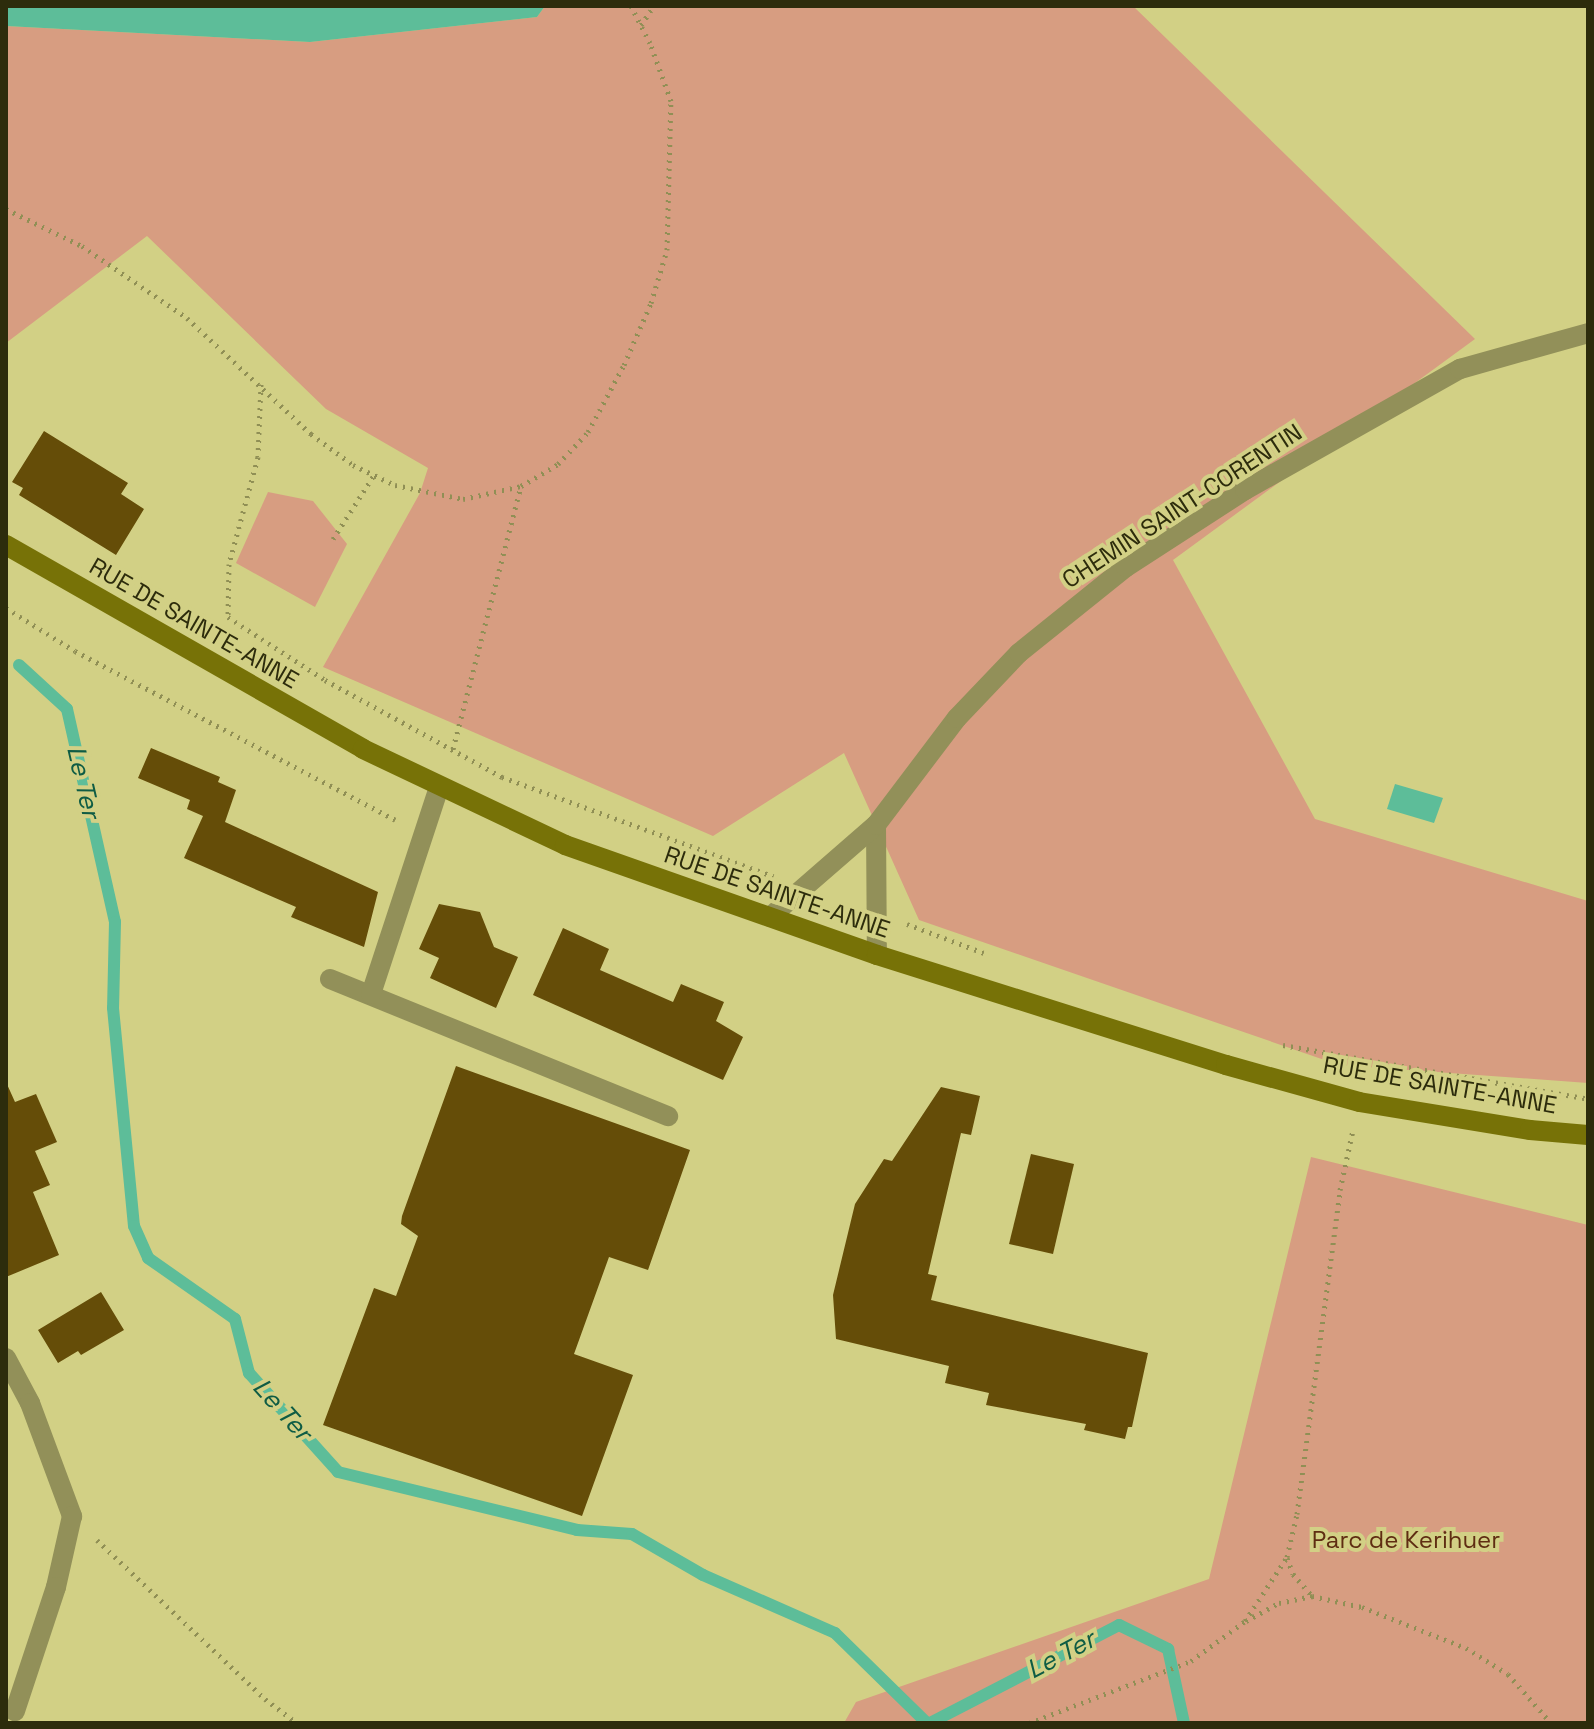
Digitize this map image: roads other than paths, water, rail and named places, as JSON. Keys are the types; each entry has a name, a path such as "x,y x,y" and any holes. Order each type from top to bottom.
{"street":[{"name":"CHEMIN SAINT-CORENTIN","path":"770,917 876,825 957,718 1019,653 1126,567 1245,490 1460,369 1588,333"},
{"name":"RUE DE SAINTE-ANNE","path":"6,545 363,749 565,845 877,955 1226,1065 1359,1102 1530,1130 1588,1135"},
{"path":"371,994 421,832 439,787"},
{"path":"876,825 877,955"},
{"path":"330,979 668,1116"},
{"path":"6,1358 30,1403 72,1516 56,1587 15,1711"}],"waterway":[{"name":"Le Ter","path":"19,665 67,709 115,922 113,1008 134,1226 148,1258 235,1319 249,1373 338,1472 577,1530 632,1534 703,1575 835,1633 927,1723"},
{"name":"Le Ter","path":"930,1723 1119,1625 1168,1649 1184,1723"}],"park label":[{"name":"Parc de Kerihuer","path":"1406,1540"}]}
